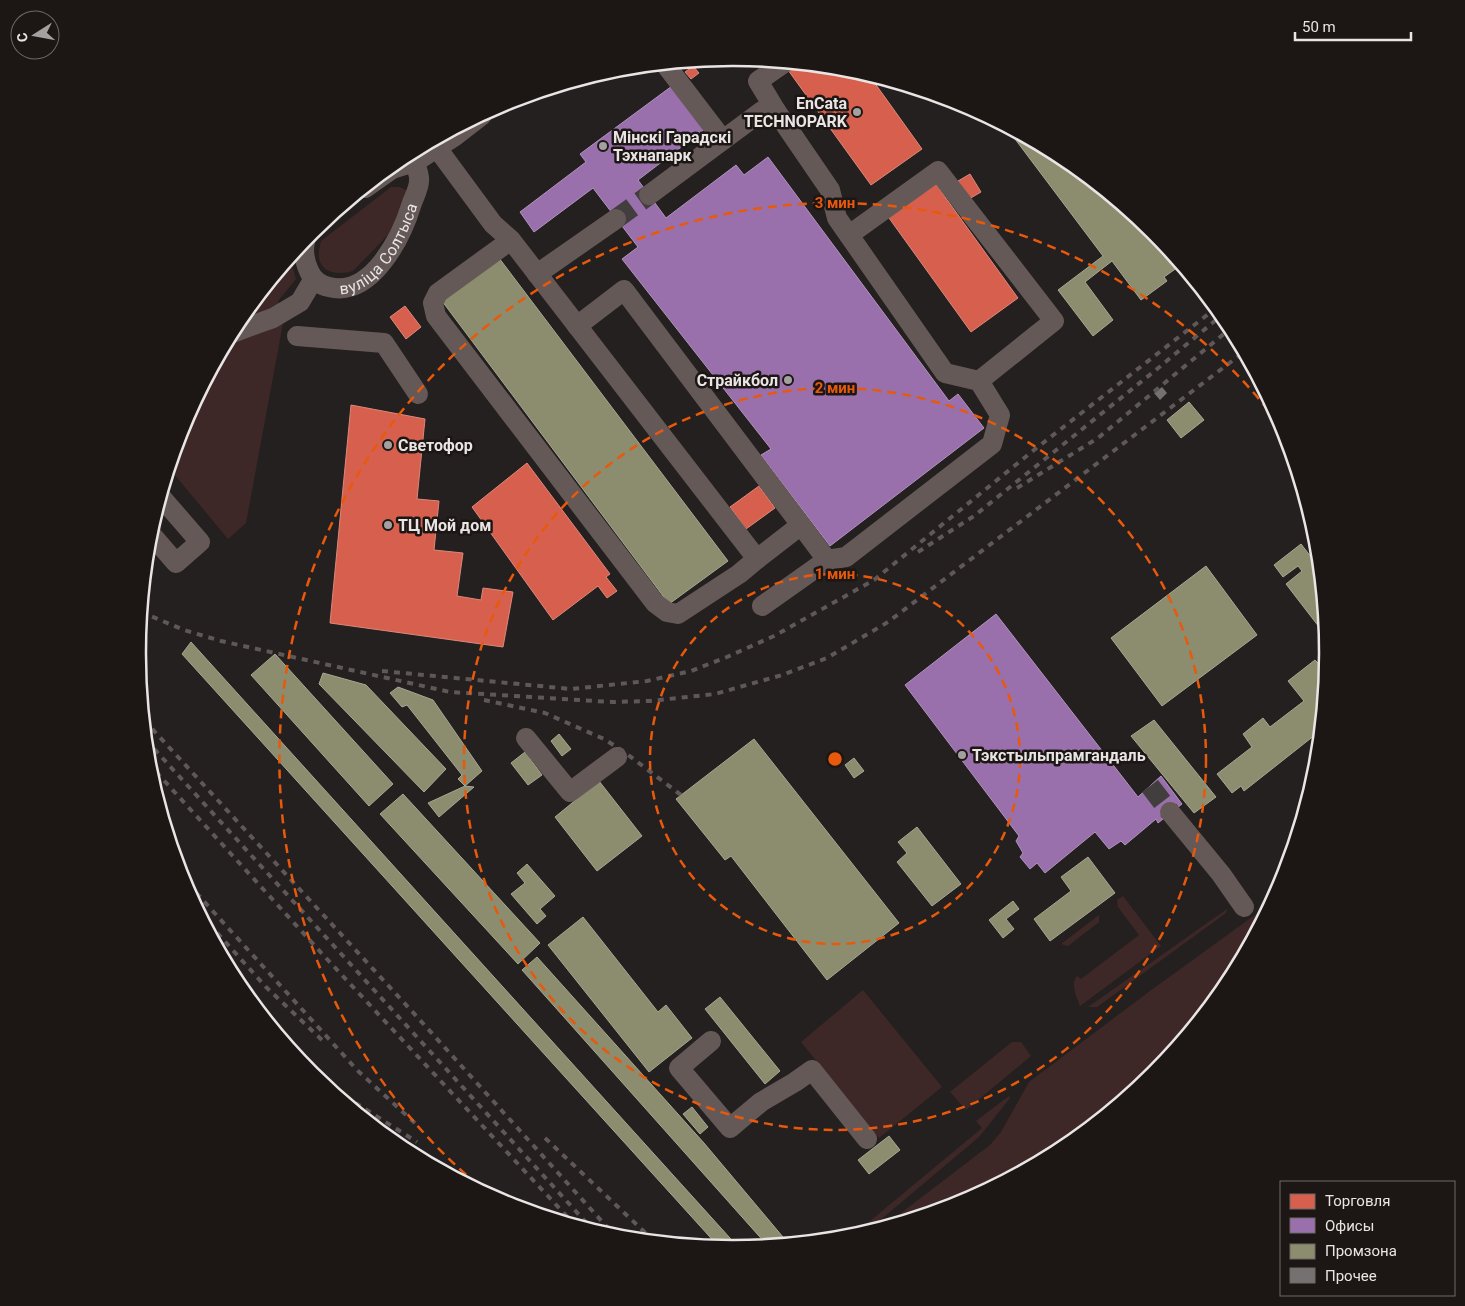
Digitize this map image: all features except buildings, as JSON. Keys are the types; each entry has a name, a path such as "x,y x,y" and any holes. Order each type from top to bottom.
{"street":[{"path":"762,606 826,560 846,557 992,444 1000,415 979,381 945,372 837,218 830,190 758,81 776,68"},
{"path":"670,70 723,140"},
{"path":"649,195 762,111 776,110"},
{"path":"429,151 447,141"},
{"path":"437,148 493,224 510,240 537,274 757,559"},
{"name":"вуліца Солтыса","path":"304,253 306,264 313,280 326,286 340,290 359,284 372,275 406,224 419,181 410,163"},
{"path":"849,235 938,171 1054,321 979,381"},
{"path":"537,274 616,219"},
{"path":"510,240 438,293 433,303 436,316 655,603 667,612 678,614 739,574 801,525"},
{"path":"244,328 272,318 300,302 313,280"},
{"path":"577,326 624,290 826,560"},
{"path":"297,336 384,344 418,394"},
{"path":"157,541 176,563 200,542 166,502"},
{"path":"526,738 570,792 617,757"},
{"path":"1170,812 1221,874 1244,907"},
{"path":"711,1042 680,1068 730,1128 761,1102 812,1070 867,1139"}],"shaded area":[{"path":"391,187 399,187 406,190 406,202 396,224 388,234 353,271 337,273 323,267 319,256 321,241"},
{"path":"292,265 296,279 278,301 283,323 246,523 228,539 174,474 190,428 224,360 267,296"},
{"path":"1123,896 1161,946 1080,1006 1074,987 1077,976 1081,979 1139,935 1118,907 1117,900"},
{"path":"1227,909 1226,913 1097,1007 1088,1007"},
{"path":"1260,911 1241,946 1198,1010 1174,1040 1110,1102 1073,1131 1026,1161 957,1195 897,1216 990,1145 1001,1132 1029,1082"},
{"path":"1099,915 1099,922 1068,946 1061,944"},
{"path":"863,990 942,1087 879,1138 801,1042"},
{"path":"1012,1042 1021,1042 1031,1056 966,1110 950,1092"},
{"path":"1009,1096 1010,1098 979,1137 879,1221 867,1224 982,1128 976,1121"}],"tunnel":[{"path":"616,219 649,195"},
{"path":"1150,786 1170,812"}],"railway":[{"path":"382,671 571,689 647,681 691,671 727,657 774,636 874,580 1034,450 1210,313"},
{"path":"918,552 974,516 1215,320"},
{"path":"1017,488 1098,438 1224,334"},
{"path":"147,615 184,630 221,641 450,692 612,702 650,701 715,694 782,675 827,658 888,622 1239,356"},
{"path":"484,700 545,713 604,739 681,795"},
{"path":"151,727 605,1225"},
{"path":"154,749 585,1221"},
{"path":"159,775 326,958 566,1216"},
{"path":"197,894 358,1071 417,1125"},
{"path":"216,932 266,987 322,1040"},
{"path":"359,1105 417,1142"},
{"path":"545,1138 646,1233"}],"place":[{"name":"EnCata TECHNOPARK","path":"857,112"},
{"name":"Мінскі Гарадскі Тэхнапарк","path":"603,146"},
{"name":"Страйкбол","path":"788,380"},
{"name":"Светофор","path":"388,445"},
{"name":"ТЦ Мой дом","path":"388,525"},
{"name":"Тэкстыльпрамгандаль","path":"962,755"}]}
